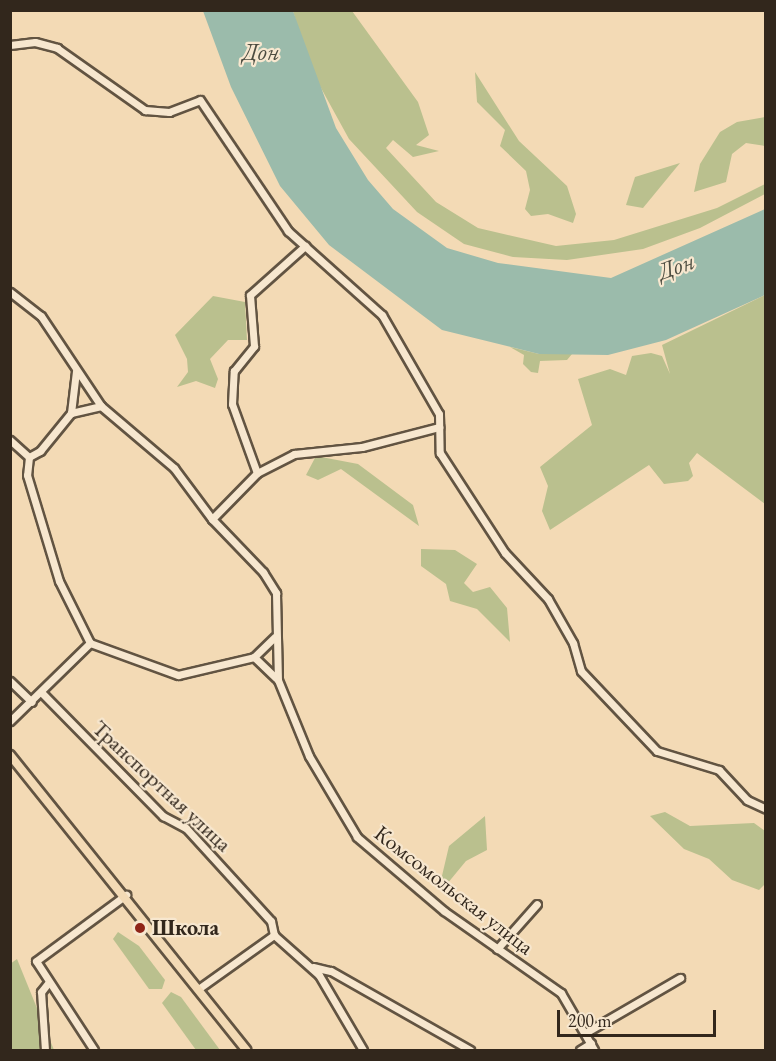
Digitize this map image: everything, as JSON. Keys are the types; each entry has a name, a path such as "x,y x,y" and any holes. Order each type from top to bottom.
{"main road":[{"path":"10,755 201,987 246,1050"}],"street":[{"path":"10,45 35,42 57,48 132,102 159,113 200,100 288,231 382,315 429,391 439,427 440,453 505,553 548,599 573,643 581,671 657,751 706,764 747,800 765,809"},
{"path":"257,473 232,404 234,370 254,346 250,295 305,246"},
{"name":"Комсомольская улица","path":"10,292 41,316 100,406 174,468 212,519 263,572 276,593 274,637 278,680 309,756 357,837 496,949 561,993 592,1047"},
{"path":"76,369 70,412 29,457 27,475 59,581 90,643 178,675 254,657 274,637"},
{"path":"70,412 100,406"},
{"path":"212,519 257,473 294,454 362,447 439,427"},
{"path":"10,440 29,457"},
{"path":"10,722 42,693 90,643"},
{"path":"254,657 278,680"},
{"path":"10,681 32,702"},
{"name":"Транспортная улица","path":"42,693 163,816 186,828 271,921 274,935"},
{"path":"94,1050 48,983 37,958 127,895"},
{"path":"496,949 537,904"},
{"path":"201,987 274,935 313,967 363,1050"},
{"path":"313,967 331,971 468,1050"},
{"path":"585,1033 680,978"},
{"path":"45,1050 41,999 48,983"},
{"path":"580,1050 592,1047"}],"green space":[{"path":"293,11 352,11 418,102 429,135 416,145 439,151 413,157 393,140 386,148 436,202 478,228 556,246 614,240 717,208 765,184 765,194 700,228 643,249 567,260 513,257 464,244 417,212 349,139 310,68"},
{"path":"475,72 519,141 567,186 576,214 573,223 548,214 531,216 525,209 530,190 526,171 500,146 505,130 477,102"},
{"path":"765,117 765,146 746,143 732,154 726,182 694,192 700,164 720,132 737,122"},
{"path":"680,163 643,208 626,205 635,177"},
{"path":"765,295 765,504 697,453 689,463 693,476 688,481 664,484 649,465 550,530 542,511 548,486 540,467 592,425 578,379 610,369 626,375 632,356 651,353 662,356 670,374 662,345"},
{"path":"213,296 245,302 247,340 228,340 210,359 218,379 215,388 196,381 177,387 188,372 187,359 175,335"},
{"path":"510,347 539,354 572,354 567,360 540,361 538,373 531,372 523,364 524,355"},
{"path":"316,456 358,464 413,505 419,526 341,469 318,480 306,475"},
{"path":"421,549 455,550 477,564 464,583 473,592 490,587 507,608 510,642 477,609 450,601 446,584 421,566"},
{"path":"665,812 690,826 754,823 765,831 765,884 759,890 732,880 709,859 684,849 650,816"},
{"path":"485,816 487,850 466,861 447,884 441,880 449,846"},
{"path":"118,932 139,946 165,980 162,989 149,989 113,939"},
{"path":"17,959 54,1050 11,1050 10,964"},
{"path":"171,992 181,997 220,1050 196,1050 162,1003"}],"water":[{"name":"Дон","path":"203,11 293,11 336,128 368,180 393,209 447,248 498,263 611,278 765,209 765,295 666,340 608,355 539,354 442,330 329,245 280,186 231,87"}],"place":[{"name":"Школа","path":"140,928"}]}
